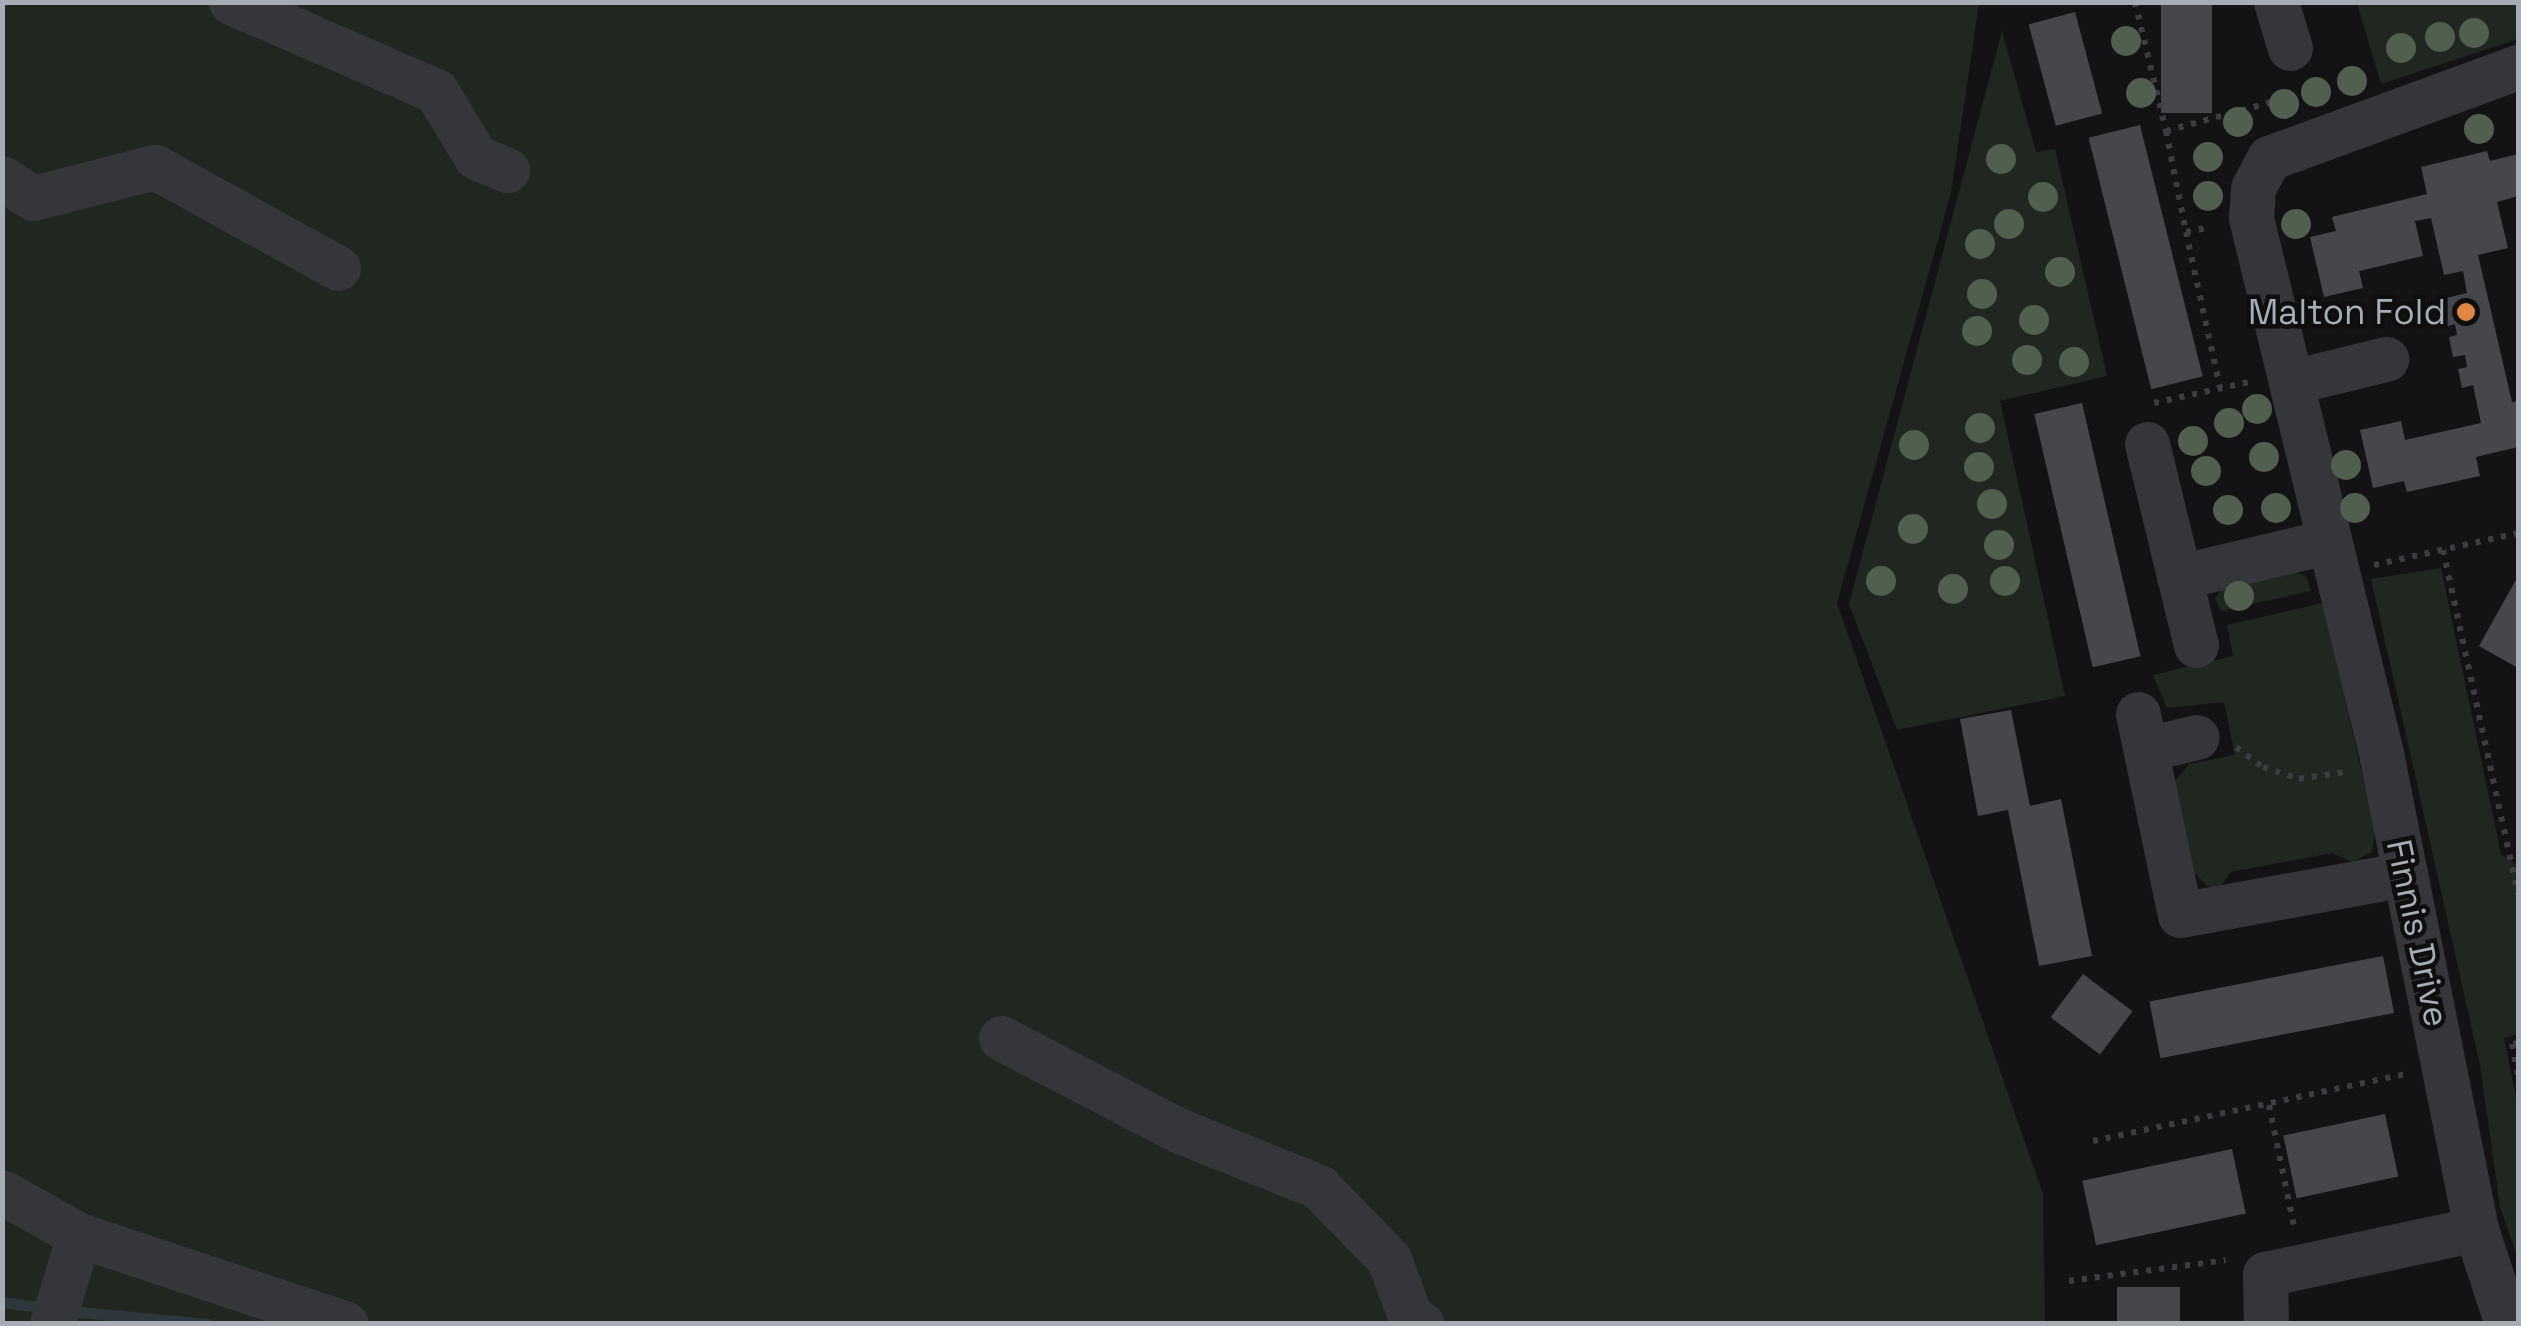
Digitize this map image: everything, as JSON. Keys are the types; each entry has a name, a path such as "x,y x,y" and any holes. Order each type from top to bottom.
{"street":[{"path":"231,2 436,91 476,156 507,170"},
{"path":"2276,2 2290,48"},
{"path":"2252,203 2269,158 2300,142 2518,67"},
{"path":"2,178 33,198 155,167 338,268"},
{"name":"Finnis Drive","path":"2252,203 2330,557 2382,757 2476,1229 2507,1324"},
{"path":"2289,378 2386,359"},
{"path":"2147,444 2196,646"},
{"path":"2179,577 2330,557"},
{"path":"2197,737 2142,732 2180,915 2406,874"},
{"path":"1001,1038 1180,1131 1319,1187 1389,1260 1410,1316 1422,1324"},
{"path":"2,1192 79,1234 346,1324"},
{"path":"2266,1324 2283,1271 2476,1229"},
{"path":"56,1306 79,1234"}],"path":[{"path":"2135,2 2220,388"},
{"path":"2290,48 2290,96 2300,142"},
{"path":"2166,131 2290,96"},
{"path":"2186,232 2252,203"},
{"path":"2147,444 2146,405 2289,378"},
{"path":"2330,557 2443,550 2518,533"},
{"path":"2443,550 2518,894"},
{"path":"2197,737 2230,743 2263,767 2299,778 2332,777 2382,757"},
{"path":"2508,844 2518,851"},
{"path":"2518,1043 2512,1044 2518,1075"},
{"path":"2093,1141 2445,1065"},
{"path":"2069,1281 2219,1257 2283,1271 2269,1104"}],"shaded area":[{"path":"3,3 1979,3 1951,193 1837,603 2043,1194 2045,1323 3,1324"},
{"path":"2357,3 2518,3 2518,39 2381,84"},
{"path":"2002,31 2036,152 2055,149 2107,376 2000,401 2065,696 1897,730 1849,604"},
{"path":"2441,568 2501,854 2518,866 2518,1034 2504,1038 2518,1108 2518,1259 2500,1207 2480,1065 2371,579"},
{"path":"2286,569 2306,576 2311,591 2221,611 2215,598 2225,585"},
{"path":"2323,603 2375,831 2372,852 2352,862 2332,853 2231,872 2219,888 2207,886 2190,868 2175,781 2189,764 2235,755 2224,702 2167,708 2153,675 2233,656 2227,625"}],"building":[{"path":"2161,2 2212,2 2212,113 2161,113"},
{"path":"2075,12 2102,113 2056,126 2029,24"},
{"path":"2140,125 2203,376 2151,389 2089,138"},
{"name":"Malton Fold","path":"2487,151 2490,161 2518,154 2518,196 2497,202 2508,248 2478,255 2512,402 2518,401 2518,447 2476,457 2480,476 2407,492 2404,481 2373,488 2360,430 2401,421 2405,440 2481,423 2473,385 2462,388 2458,369 2467,367 2465,355 2453,357 2449,337 2457,335 2455,324 2445,327 2438,300 2467,293 2463,271 2444,275 2431,218 2415,221 2423,256 2359,271 2363,288 2324,297 2310,237 2336,231 2332,217 2427,194 2421,167"},
{"path":"2082,403 2140,656 2093,667 2034,414"},
{"path":"2518,576 2518,668 2479,646"},
{"path":"2011,710 2030,806 2061,799 2092,956 2039,966 2008,810 1978,816 1960,719"},
{"path":"2383,956 2394,1013 2160,1058 2149,1001"},
{"path":"2083,974 2133,1011 2100,1054 2051,1017"},
{"path":"2385,1114 2398,1177 2297,1198 2283,1136"},
{"path":"2232,1149 2246,1214 2096,1245 2082,1181"},
{"path":"2117,1287 2180,1287 2180,1324 2117,1324"}],"waterway":[{"path":"2,1302 45,1308"},
{"path":"68,1311 207,1324"}],"place":[{"name":"Malton Fold","path":"2466,312"}]}
